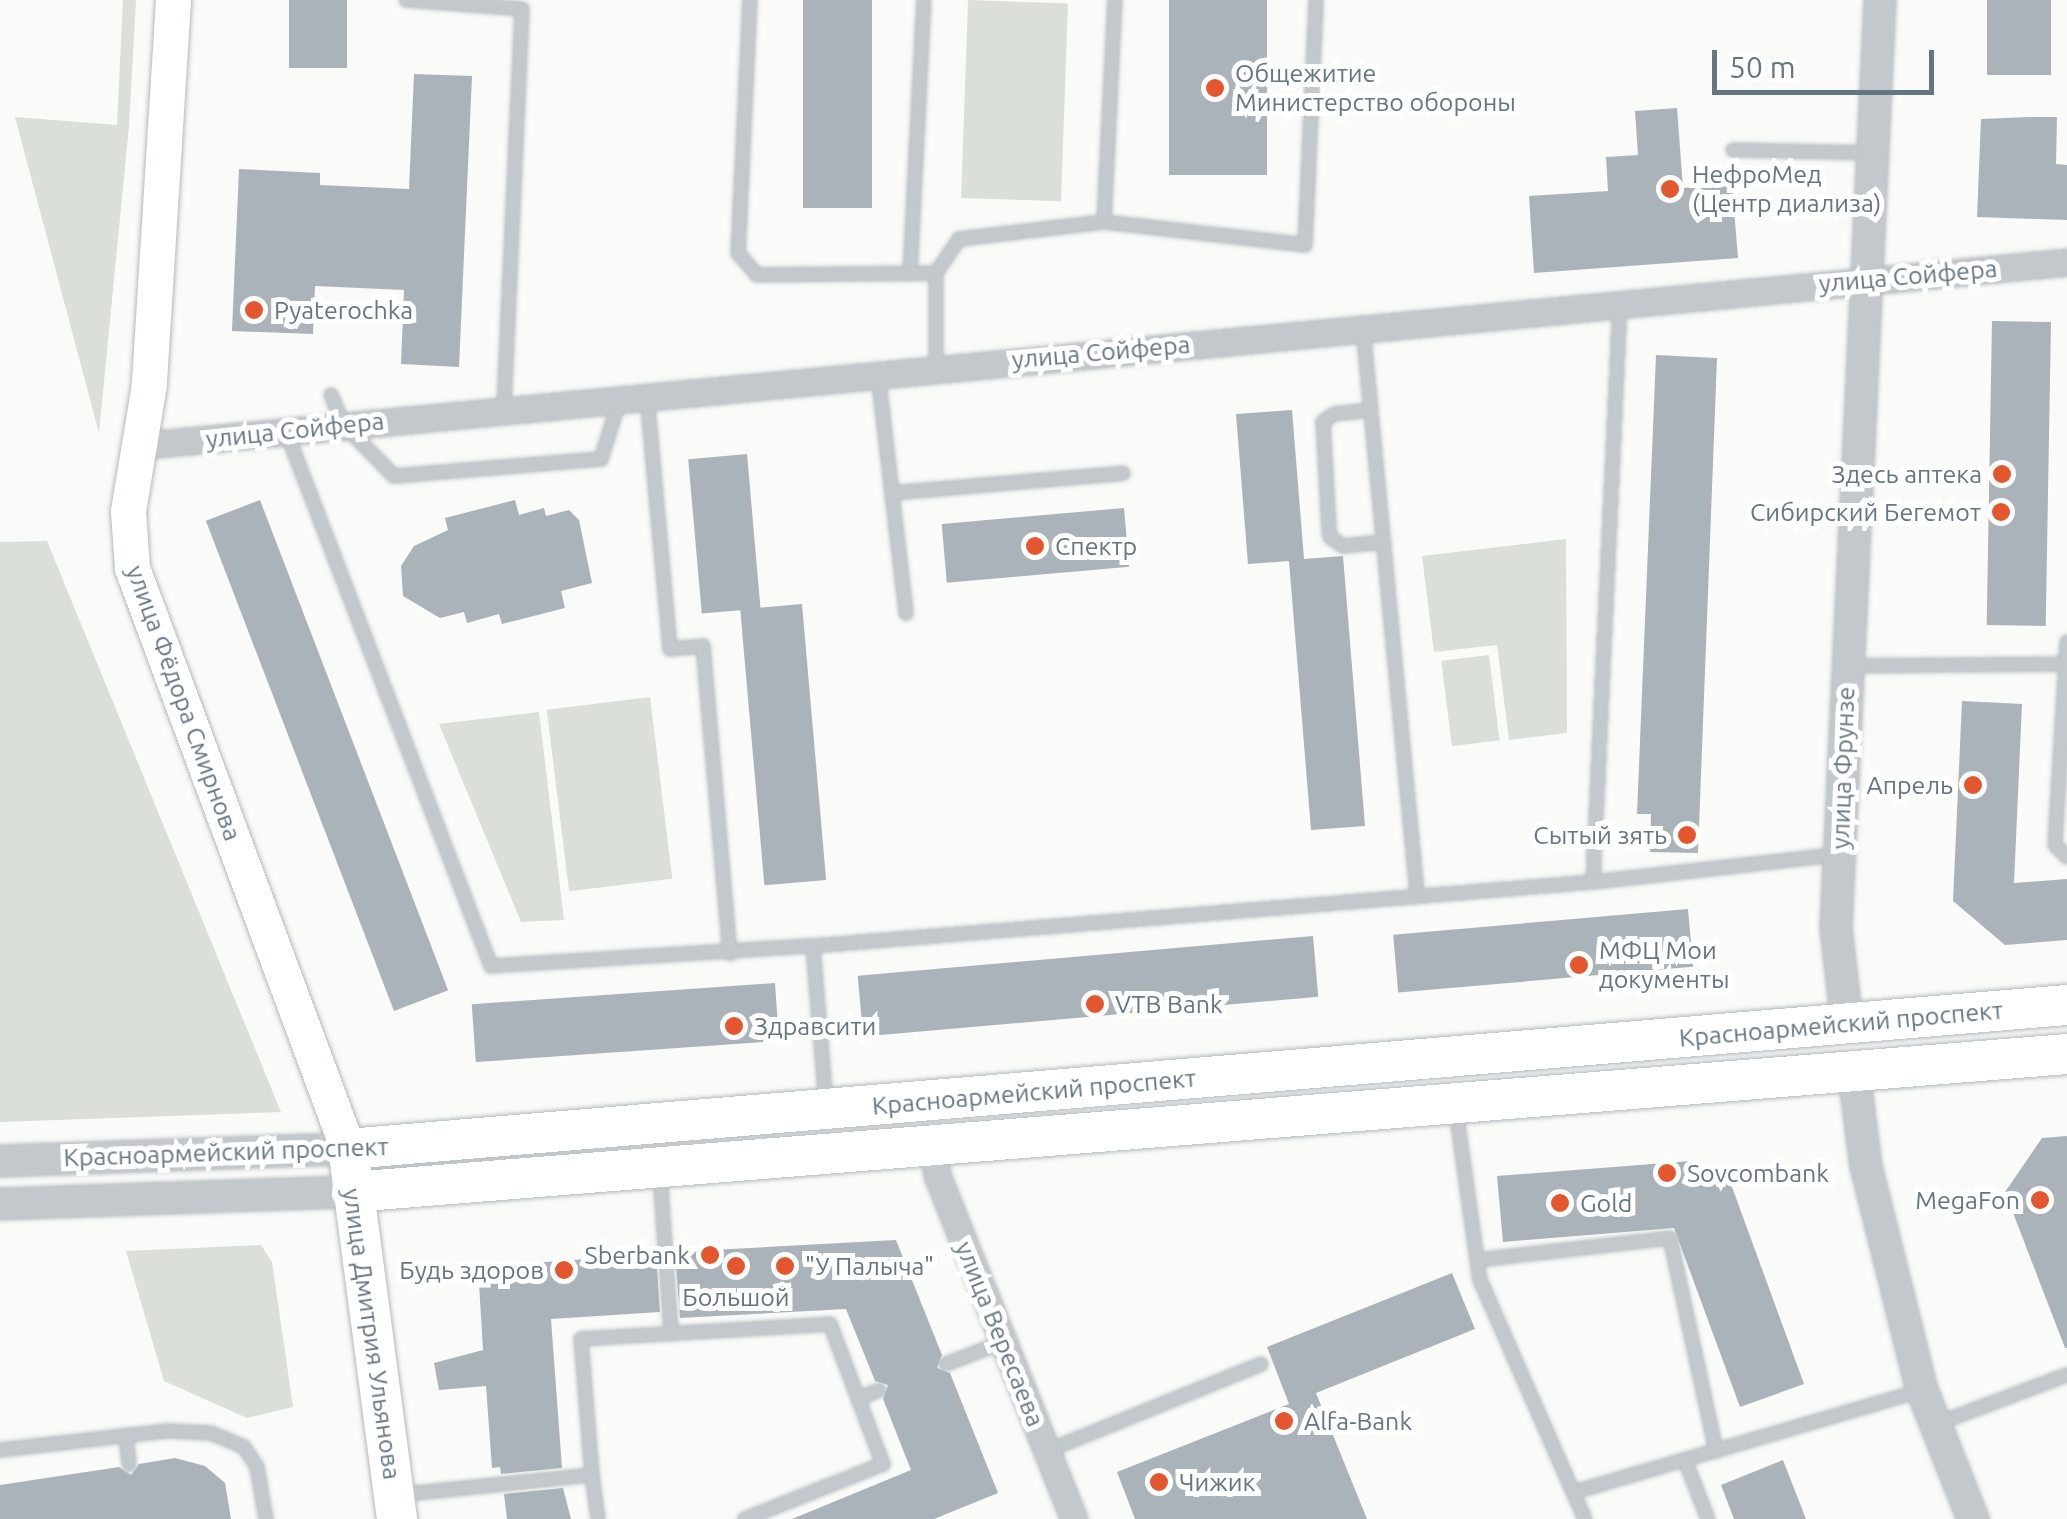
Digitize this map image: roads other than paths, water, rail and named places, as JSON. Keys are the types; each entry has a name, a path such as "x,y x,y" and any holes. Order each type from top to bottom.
{"main road":[{"name":"улица Фёдора Смирнова","path":"173,0 149,384 128,512 132,568 348,1149"},
{"name":"Красноармейский проспект","path":"348,1149 2067,1005"},
{"name":"улица Фрунзе","path":"1847,1024 1854,1074"},
{"name":"Красноармейский проспект","path":"352,1192 659,1164 1456,1106 2067,1054"},
{"name":"улица Дмитрия Ульянова","path":"348,1149 396,1507"}],"street":[{"name":"улица Фрунзе","path":"1847,1024 1836,926 1846,666 1870,279 1880,0"},
{"name":"улица Сойфера","path":"136,446 2067,262"},
{"name":"улица Фрунзе","path":"1854,1074 1866,1166 1922,1390 1972,1519"},
{"name":"улица Вересаева","path":"932,1146 937,1174 1074,1519"},
{"name":"Красноармейский проспект","path":"0,1161 348,1149"},
{"name":"Красноармейский проспект","path":"0,1204 352,1192"}],"lane":[{"path":"406,0 523,4 504,410"},
{"path":"750,0 738,253 757,275 936,273"},
{"path":"910,274 924,0"},
{"path":"1104,222 1115,0"},
{"path":"936,367 936,273 959,239 1104,222 1305,245 1316,0"},
{"path":"1733,150 1874,153"},
{"path":"1593,882 1620,303"},
{"path":"1363,328 1417,893"},
{"path":"878,374 906,613"},
{"path":"331,395 344,425 394,476 601,459 620,398"},
{"path":"648,396 670,649 703,646 730,954"},
{"path":"1371,410 1334,414 1324,422 1329,528 1330,537 1343,546 1383,542"},
{"path":"286,431 491,966 730,954 1417,893 1593,882 1841,854"},
{"path":"892,493 1123,473"},
{"path":"2067,642 2055,845 2067,856"},
{"path":"1846,666 2064,664"},
{"path":"813,946 826,1110"},
{"path":"1456,1106 1480,1280 1586,1519"},
{"path":"659,1164 671,1332"},
{"path":"1478,1260 1670,1238 1716,1451"},
{"path":"598,1519 580,1339 830,1324 883,1464 746,1519"},
{"path":"946,1364 1003,1342"},
{"path":"1047,1451 1262,1364"},
{"path":"1938,1423 2067,1375"},
{"path":"858,1398 879,1390"},
{"path":"1574,1492 1922,1390"},
{"path":"0,1450 126,1435 211,1433 244,1447 257,1466 266,1519"},
{"path":"126,1435 129,1465"},
{"path":"1685,1460 1708,1519"},
{"path":"396,1507 592,1475"}],"place":[{"name":"Общежитие Министерство обороны","path":"1215,88"},
{"name":"НефроМед (Центр диализа)","path":"1670,189"},
{"name":"Pyaterochka","path":"254,310"},
{"name":"Здесь аптека","path":"2002,474"},
{"name":"Сибирский Бегемот","path":"2001,512"},
{"name":"Спектр","path":"1035,546"},
{"name":"Апрель","path":"1973,785"},
{"name":"Сытый зять","path":"1687,835"},
{"name":"МФЦ Мои документы","path":"1579,965"},
{"name":"VTB Bank","path":"1095,1004"},
{"name":"Здравсити","path":"734,1026"},
{"name":"Sovcombank","path":"1667,1173"},
{"name":"MegaFon","path":"2040,1200"},
{"name":"Gold","path":"1560,1203"},
{"name":"Sberbank","path":"710,1255"},
{"name":"Большой","path":"736,1266"},
{"name":"\"У Палыча\"","path":"785,1266"},
{"name":"Будь здоров","path":"564,1270"},
{"name":"Alfa-Bank","path":"1284,1421"},
{"name":"Чижик","path":"1159,1482"}]}
